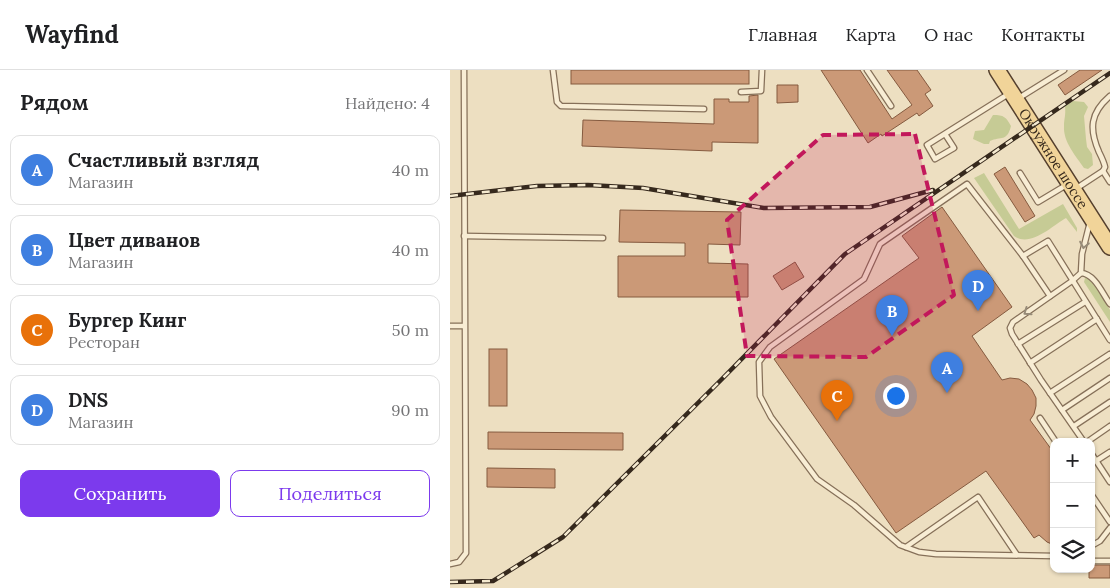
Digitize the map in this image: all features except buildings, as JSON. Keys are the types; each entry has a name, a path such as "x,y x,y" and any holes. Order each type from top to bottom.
{"main road":[{"name":"Окружное шоссе","path":"998,70 1110,247"}],"lane":[{"path":"450,564 459,562 466,553 464,70"},
{"path":"553,70 557,102 561,106 704,109"},
{"path":"742,92 761,90 762,70"},
{"path":"867,70 891,106"},
{"path":"945,134 954,148 935,159 927,146 945,134 1013,96 1064,70"},
{"path":"1110,96 1099,106 1093,120 1094,137 1105,167 1103,170 1110,182"},
{"path":"1020,173 1038,202 1103,170"},
{"path":"1050,296 1023,256 967,184 880,244 864,279 770,347 759,362 760,396 771,417 817,479 854,505 900,545 919,552 933,554 1050,556"},
{"path":"1083,438 1050,393 1010,331 1011,325 1081,273 1086,235 1091,218"},
{"path":"464,236 603,238"},
{"path":"1023,256 1048,241 1110,340"},
{"path":"1081,273 1087,273 1092,277 1110,304"},
{"path":"1018,344 1086,302"},
{"path":"1030,363 1097,319"},
{"path":"450,326 464,326"},
{"path":"1050,393 1110,354"},
{"path":"1062,410 1110,378"},
{"path":"1074,426 1110,402"},
{"path":"1040,418 1053,438"},
{"path":"1092,438 1110,426"},
{"path":"1109,479 1096,461 1110,452"},
{"path":"906,547 978,497 1017,555"},
{"path":"1095,500 1110,522"},
{"path":"1095,544 1100,541 1110,528"},
{"path":"1095,560 1110,561"}],"highlighted area":[{"path":"915,134 954,295 866,357 747,356 727,220 823,135"}],"green space":[{"path":"1073,101 1084,102 1088,107 1084,116 1087,147 1092,154 1093,165 1088,169 1084,168 1074,154 1064,132 1065,106"},
{"path":"993,115 1002,116 1008,120 1011,126 1008,134 1003,138 990,141 989,144 973,139 975,131 984,130"},
{"path":"984,173 1019,229 1063,204 1077,228 1077,232 1066,218 1034,238 1020,239 1014,236 974,178"},
{"path":"1085,278 1090,278 1110,310 1110,322 1084,282"}],"railway":[{"path":"450,582 493,581 563,537 845,254 1110,73"},
{"path":"450,196 537,186 588,185 643,188 764,208 870,207 933,190"}],"place":[{"name":"DNS","path":"978,311"},
{"name":"Цвет диванов","path":"892,336"},
{"name":"Счастливый взгляд","path":"947,393"},
{"name":"Бургер Кинг","path":"837,421"}]}
